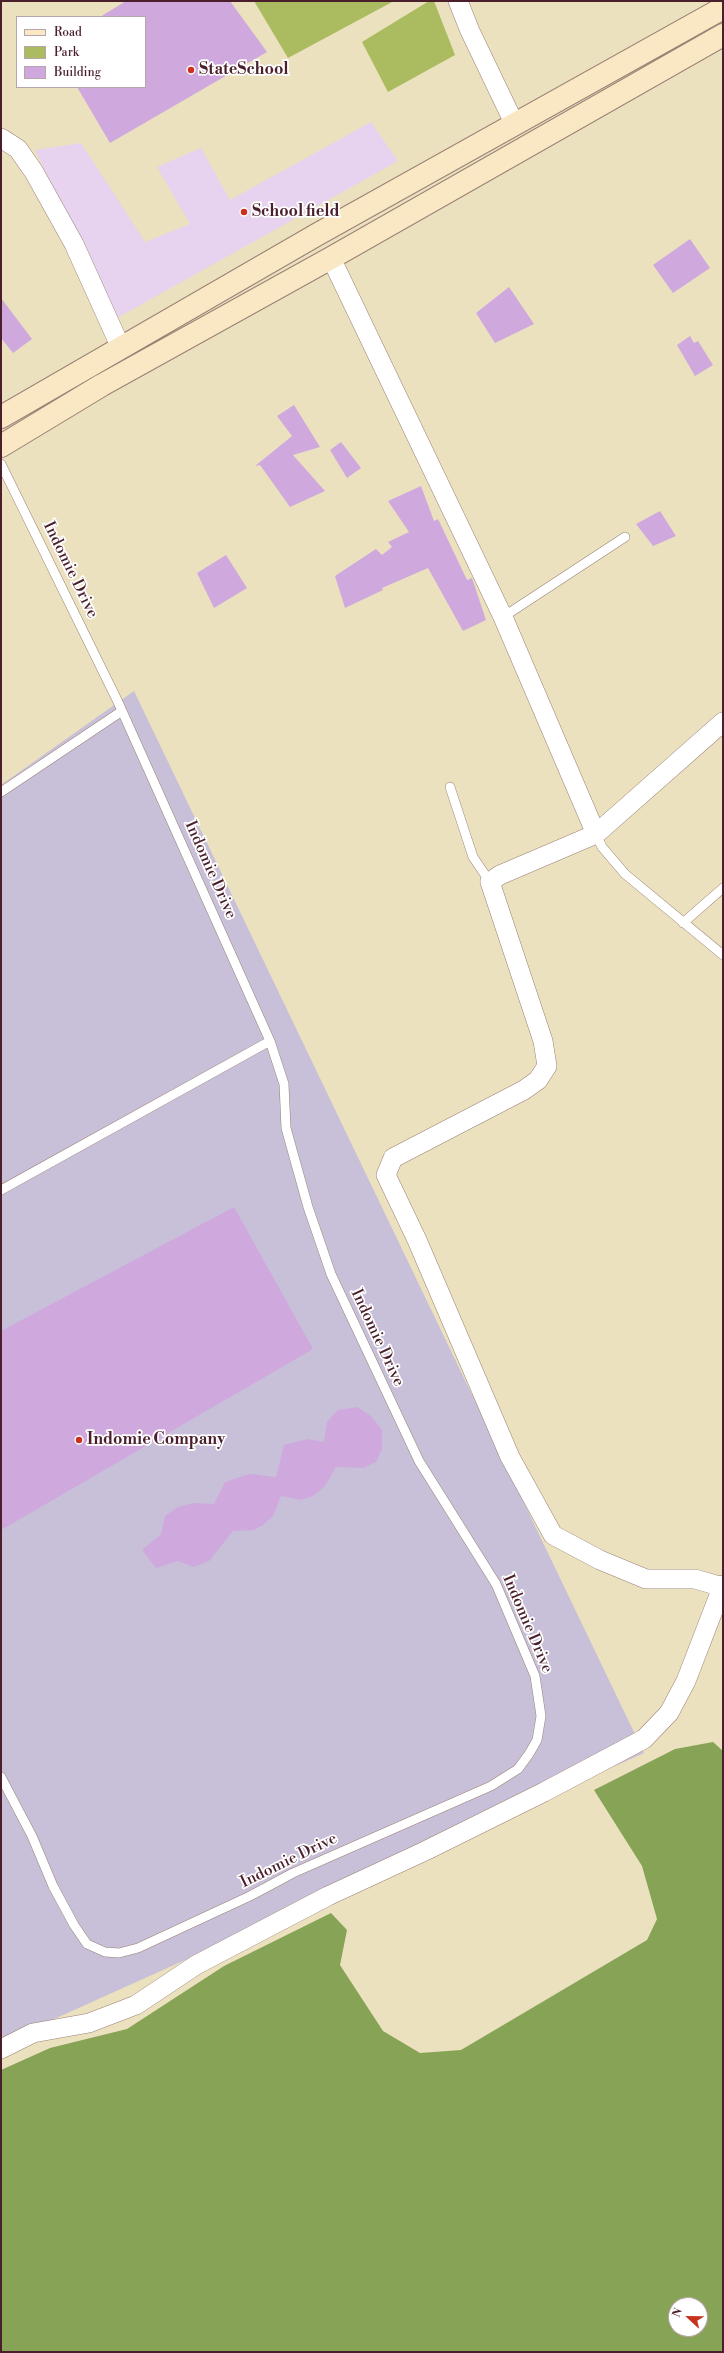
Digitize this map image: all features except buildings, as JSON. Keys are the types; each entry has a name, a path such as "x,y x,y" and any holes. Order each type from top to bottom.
{"main road":[{"path":"1,417 318,234 723,8"},
{"path":"1,446 102,385 331,258 723,35"}],"street":[{"path":"458,1 470,31 515,125"},
{"path":"1,138 18,149 34,172 74,244 121,348"},
{"path":"331,258 503,617 596,834"},
{"path":"1,2049 33,2033 89,2023 136,2005 203,1962 328,1896 544,1792 644,1739 669,1713 686,1681 723,1586 695,1579 646,1578 600,1560 553,1535 510,1457 417,1240 388,1182 386,1175 393,1158 524,1090 538,1080 547,1066 543,1041 490,882 500,875 596,834 723,722"}],"lane":[{"name":"Indomie Drive","path":"1,464 122,711 270,1041 284,1084 286,1128 308,1207 331,1274 419,1461 496,1584 535,1676 541,1716 537,1740 518,1768 491,1786 293,1873 250,1896 138,1948 119,1953 105,1952 87,1944 74,1925 54,1886 32,1836 1,1777"},
{"path":"503,617 625,537"},
{"path":"1,792 122,711"},
{"path":"450,787 473,857 490,882"},
{"path":"596,834 602,847 625,874 723,955"},
{"path":"683,923 723,888"},
{"path":"1,1190 270,1041"}],"shaded area":[{"name":"School field","path":"371,122 398,161 117,318 35,150 81,143 145,242 190,224 157,167 201,148 230,200"},
{"name":"Indomie Company","path":"134,691 644,1753 1,2043 1,785"}],"green space":[{"path":"254,1 394,1 288,58"},
{"path":"429,1 434,1 455,55 388,92 362,42"},
{"path":"713,1742 723,1751 723,2352 1,2352 1,2070 50,2048 127,2029 224,1966 331,1913 347,1930 340,1965 383,2031 420,2053 461,2050 647,1940 657,1919 642,1866 594,1790 675,1749"}],"place":[{"name":"StateSchool","path":"191,70"},
{"name":"School field","path":"244,212"},
{"name":"Indomie Company","path":"79,1440"}]}
